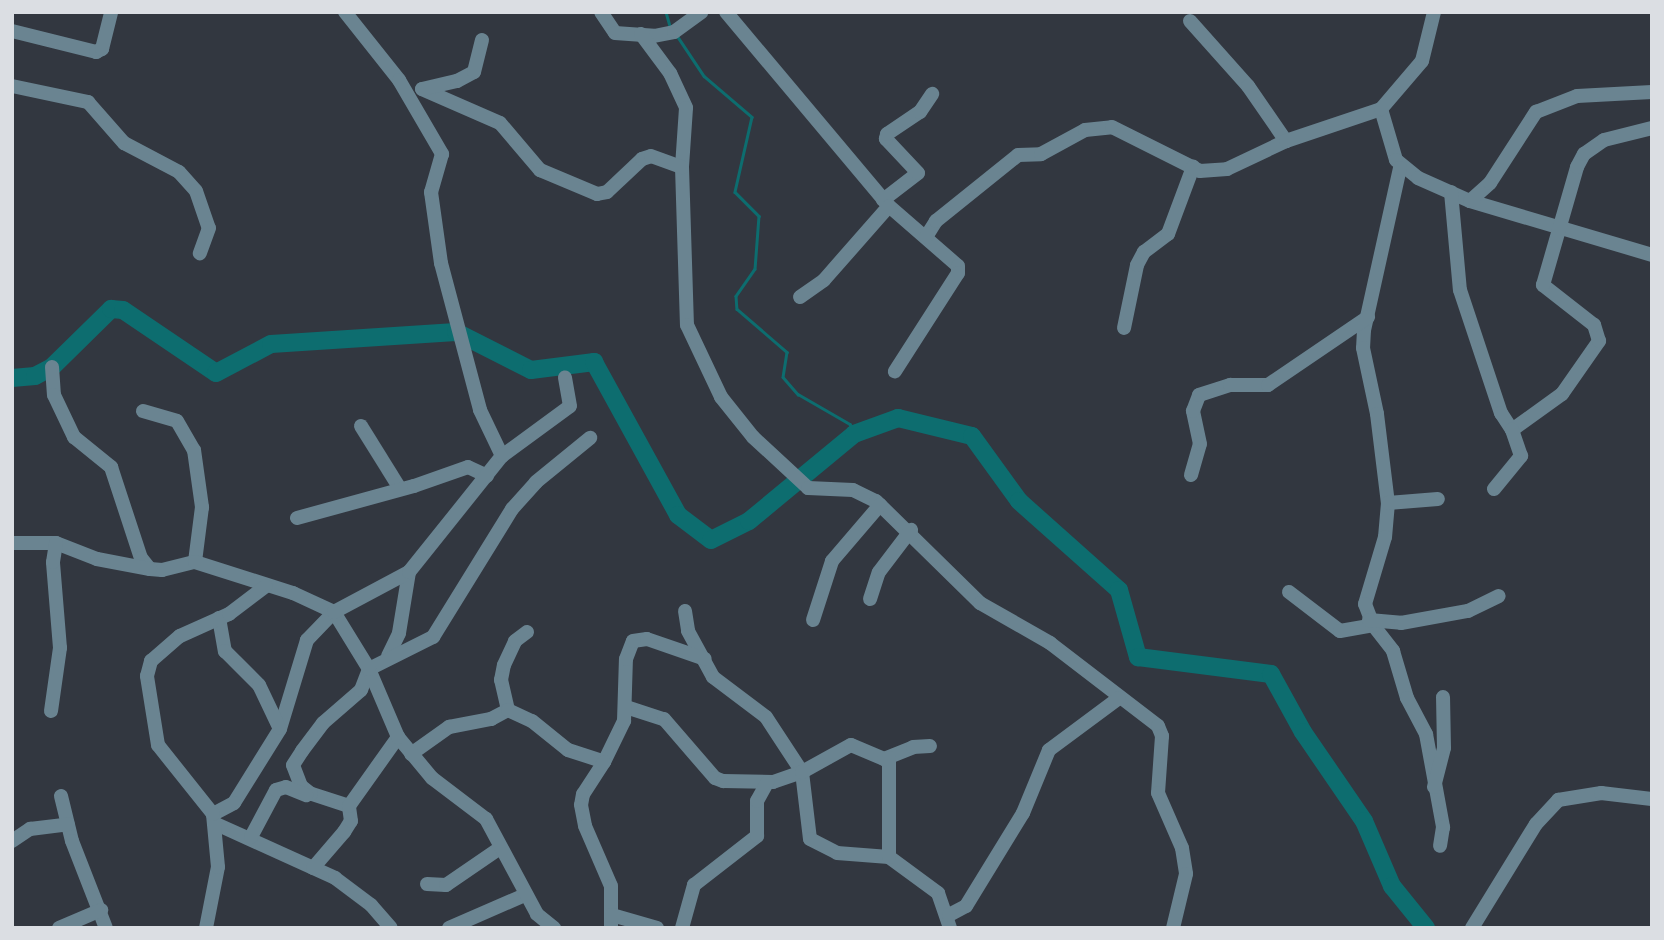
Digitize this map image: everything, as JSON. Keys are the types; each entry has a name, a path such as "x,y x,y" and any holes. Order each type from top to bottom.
{"street":[{"path":"12,31 96,52 102,49 111,12"},
{"path":"345,12 407,93 442,154 431,206 460,343 485,426 502,456"},
{"path":"601,12 615,33 641,34 674,32 702,12"},
{"path":"726,12 886,203 955,262 958,273 895,371"},
{"path":"926,237 936,221 1018,155 1041,154 1085,130 1112,127 1135,134 1193,167 1227,169 1255,160 1286,141 1381,109 1422,61 1434,12"},
{"path":"1189,21 1248,86 1286,141"},
{"path":"641,34 681,92 686,108 682,167 687,239 685,296 691,340 735,415 808,488 853,490 880,505 911,530 980,603 1050,643 1119,698 1143,713 1162,736 1158,793 1179,839 1186,874 1173,928"},
{"path":"407,93 457,81 474,72 482,40"},
{"path":"12,86 88,102 124,143 179,172 196,191 209,229 200,253"},
{"path":"422,89 500,123 540,170 597,194 607,192 642,159 651,156 682,167"},
{"path":"1470,201 1490,183 1535,112 1577,96 1652,92"},
{"path":"800,297 824,279 886,203 918,173 886,139 887,134 920,112 932,94"},
{"path":"1381,109 1400,168 1363,348 1377,414 1388,503 1385,537 1366,589 1371,623 1393,651 1407,698 1422,722 1443,827 1440,846"},
{"path":"1512,430 1562,394 1599,341 1599,330 1543,285 1562,227 1573,178 1584,154 1622,132 1652,128"},
{"path":"1124,328 1137,265 1144,252 1168,234 1193,167"},
{"path":"1400,168 1470,201 1652,255"},
{"path":"1451,191 1460,290 1501,413 1512,430 1521,456 1494,489"},
{"path":"1191,475 1200,444 1193,411 1199,395 1230,385 1268,385 1368,317"},
{"path":"52,367 54,395 74,437 111,467 134,544 150,569"},
{"path":"213,819 234,803 280,729 301,652 334,612 409,572 502,456 570,406 565,377"},
{"path":"143,411 177,421 194,450 202,507 195,562"},
{"path":"361,426 399,487"},
{"path":"311,794 296,779 293,765 323,723 362,690 369,669 388,656 433,637 512,509 536,482 590,438"},
{"path":"297,517 468,467 487,476"},
{"path":"1388,503 1438,499"},
{"path":"813,620 832,561 880,505"},
{"path":"870,599 879,572 911,530"},
{"path":"12,543 56,543 97,559 150,569 177,569 195,562 334,612 369,669 398,737 432,778 486,820 525,895 537,914 554,928"},
{"path":"51,711 60,648 53,562 56,543"},
{"path":"388,656 399,633 409,572"},
{"path":"266,586 219,618 193,628 151,661 147,676 158,745 213,819 352,890 391,928"},
{"path":"1290,592 1340,631 1371,623 1401,623 1468,611 1499,596"},
{"path":"685,611 688,631 719,684 766,717 802,772 804,822 813,843 837,853 889,857 938,893 949,922 966,906 1023,813 1049,750 1119,698"},
{"path":"219,618 225,651 259,685 280,729"},
{"path":"508,710 501,680 504,665 515,641 527,632"},
{"path":"657,928 612,921 611,886 584,826 581,805 583,794 618,739 625,707 626,659 634,641 655,641 705,659"},
{"path":"1434,789 1444,748 1443,697"},
{"path":"625,707 664,719 715,778 767,783 802,772 851,745 889,758 906,749 930,746"},
{"path":"411,754 449,727 491,719 508,710"},
{"path":"508,710 532,721 568,750 604,762"},
{"path":"313,868 351,821 349,806 398,737"},
{"path":"889,758 889,857"},
{"path":"682,928 700,878 757,836 757,801 767,783"},
{"path":"251,837 281,787 349,806"},
{"path":"1472,928 1536,824 1558,800 1601,793 1652,799"},
{"path":"61,796 68,824 106,928"},
{"path":"206,928 218,867 213,819"},
{"path":"12,841 30,829 68,824"},
{"path":"428,884 446,885 500,848"},
{"path":"449,928 525,895"},
{"path":"59,928 101,911"}],"waterway":[{"path":"666,12 670,26"},
{"path":"678,37 704,76 752,117 735,192 759,216 755,269 736,296 737,309 787,352 783,377 798,394 850,424 854,434"},
{"path":"12,378 35,376 52,367 111,309 123,310 216,373 271,344 456,332 531,370 594,362 678,515 711,540 749,521 854,434 898,418 972,436 1019,501 1119,590 1138,657 1271,674 1303,732 1364,821 1392,886 1426,928"}]}
